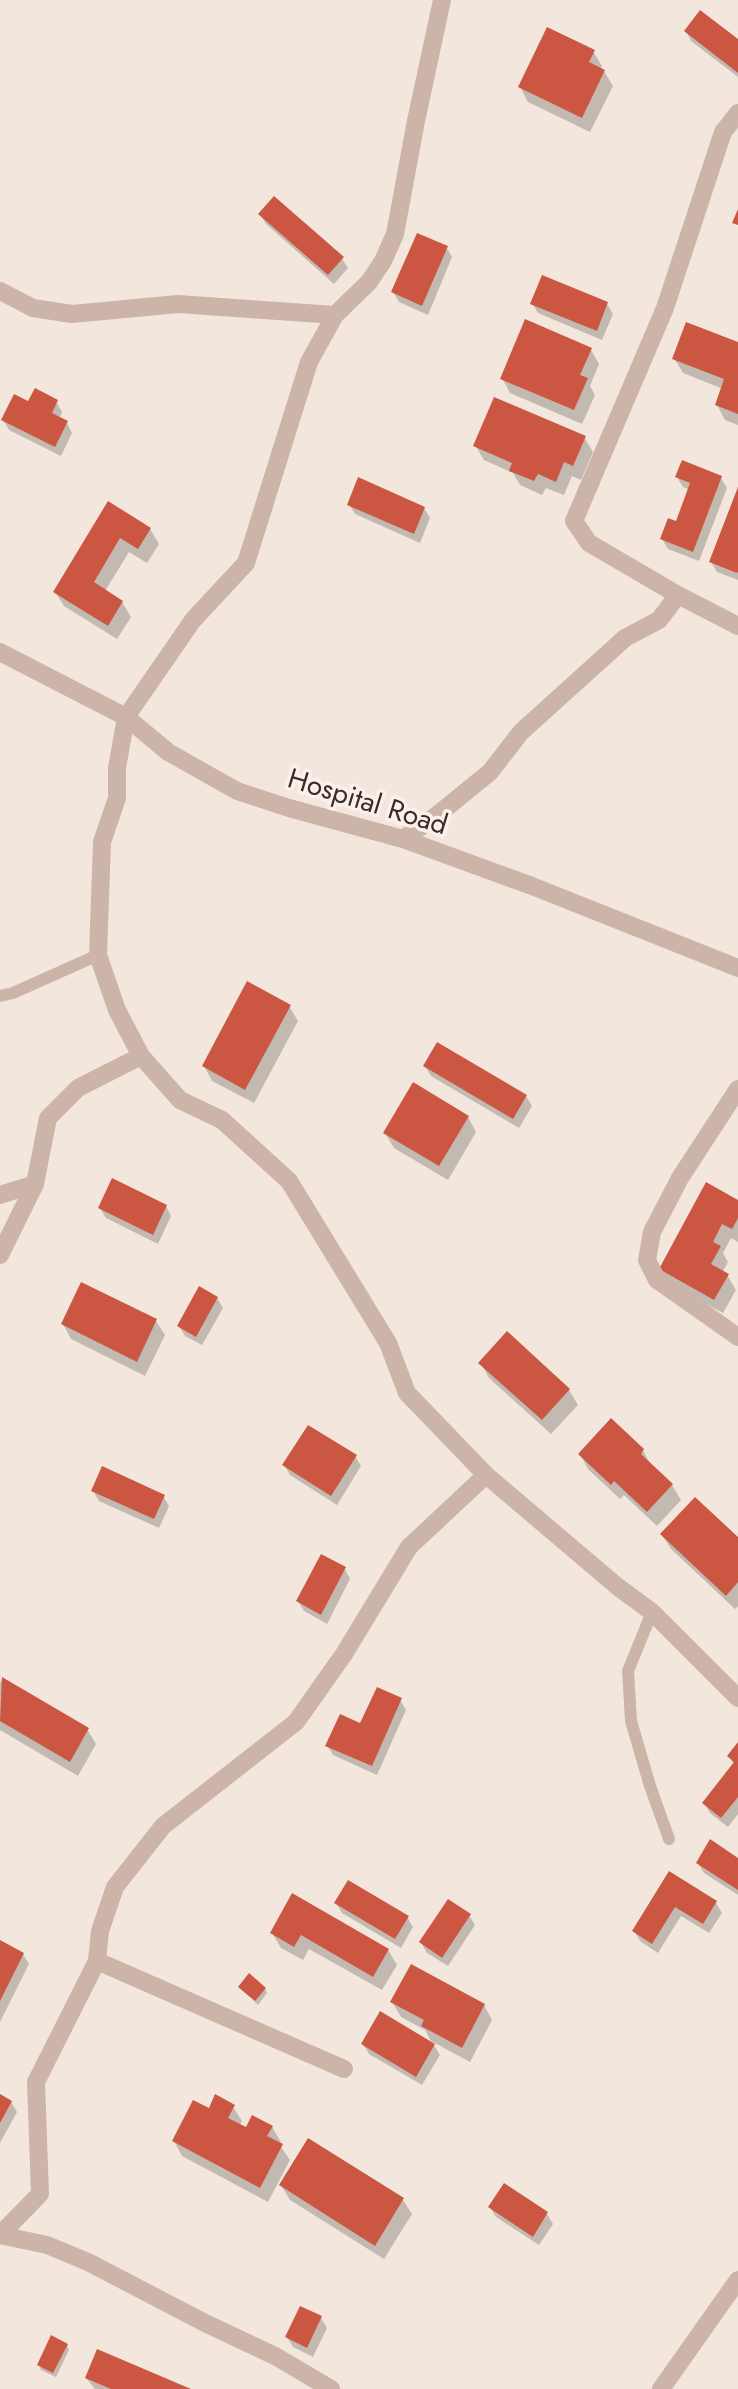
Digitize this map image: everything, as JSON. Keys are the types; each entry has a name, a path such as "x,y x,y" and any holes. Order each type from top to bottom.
{"street":[{"path":"442,0 395,234 383,261 369,282 335,315 309,362 246,563 193,620 126,718 117,768 117,798 102,842 98,955 117,1010 141,1056 180,1100 222,1120 289,1181 388,1343 407,1393 486,1475 618,1587 652,1612 738,1698"},
{"path":"738,113 723,132 665,307 574,521 589,543 738,626"},
{"path":"0,291 33,308 72,314 178,304 335,315"},
{"path":"403,839 490,772 521,732 625,638 659,620 678,594"},
{"name":"Hospital Road","path":"0,652 126,718 168,752 237,791 403,839 532,886 738,968"},
{"path":"0,1255 35,1184 48,1118 78,1088 141,1056"},
{"path":"738,1089 680,1178 652,1232 647,1260 657,1280 738,1337"},
{"path":"0,1195 35,1184"},
{"path":"331,2389 275,2356 88,2262 47,2245 0,2235 40,2193 36,2082 97,1961 100,1931 115,1887 163,1826 296,1723 344,1654 410,1547 486,1475"},
{"path":"97,1961 344,2069"},
{"path":"660,2389 738,2280"}],"lane":[{"path":"0,996 13,993 98,955"},
{"path":"652,1612 628,1671 631,1721 668,1839"}],"building":[{"path":"700,10 738,39 738,73 684,31"},
{"path":"547,27 595,50 589,62 605,70 582,118 518,87"},
{"path":"274,196 344,257 328,275 258,214"},
{"path":"738,209 738,225 732,223"},
{"path":"417,233 448,246 422,306 391,292"},
{"path":"542,275 608,302 597,331 530,304"},
{"path":"525,319 592,348 580,375 588,378 574,410 500,379"},
{"path":"686,322 738,342 738,414 715,405 724,379 672,359"},
{"path":"35,388 58,400 52,413 68,421 55,447 1,420 14,394 28,401"},
{"path":"494,397 586,436 573,466 564,462 556,482 538,474 534,481 509,471 512,463 473,446"},
{"path":"682,460 722,476 693,552 660,539 668,518 676,521 690,483 675,477"},
{"path":"358,477 425,507 414,534 347,505"},
{"path":"738,487 738,572 737,573 709,562"},
{"path":"108,501 151,528 138,549 120,538 94,582 123,601 108,626 53,592"},
{"path":"247,981 291,1005 245,1090 202,1066"},
{"path":"437,1042 527,1095 513,1119 423,1066"},
{"path":"413,1082 469,1116 439,1166 383,1133"},
{"path":"112,1178 167,1205 153,1235 98,1208"},
{"path":"706,1182 738,1200 738,1218 732,1229 722,1224 713,1242 721,1246 711,1264 729,1274 714,1300 659,1269"},
{"path":"81,1282 157,1319 137,1362 61,1324"},
{"path":"199,1286 218,1297 196,1337 177,1326"},
{"path":"507,1331 570,1389 542,1420 478,1363"},
{"path":"611,1418 644,1449 641,1454 673,1484 647,1512 614,1481 611,1485 578,1454"},
{"path":"308,1425 357,1455 331,1496 282,1465"},
{"path":"102,1466 165,1495 154,1519 91,1491"},
{"path":"695,1497 738,1537 738,1582 726,1596 660,1534"},
{"path":"321,1554 346,1567 321,1615 296,1601"},
{"path":"2,1677 89,1728 70,1762 0,1721"},
{"path":"377,1687 402,1698 372,1766 325,1746 340,1714 360,1723"},
{"path":"738,1742 738,1797 721,1818 702,1803 734,1762 727,1756"},
{"path":"710,1839 738,1858 738,1890 696,1863"},
{"path":"669,1871 717,1901 703,1924 675,1907 652,1944 632,1931"},
{"path":"348,1880 409,1916 395,1939 334,1903"},
{"path":"292,1893 389,1949 373,1977 301,1935 294,1947 270,1933"},
{"path":"448,1899 471,1914 442,1958 419,1942"},
{"path":"0,1940 24,1953 0,2001"},
{"path":"411,1964 485,2004 462,2048 421,2026 424,2020 390,2002"},
{"path":"249,1973 266,1988 255,2001 238,1987"},
{"path":"380,2011 435,2044 416,2077 361,2044"},
{"path":"0,2094 12,2101 0,2123"},
{"path":"215,2094 235,2105 228,2118 246,2127 252,2115 273,2126 267,2136 283,2144 260,2188 172,2141 193,2100 209,2108"},
{"path":"308,2138 404,2198 375,2246 279,2185"},
{"path":"504,2183 548,2212 533,2237 488,2207"},
{"path":"300,2306 322,2316 307,2348 285,2337"},
{"path":"51,2335 68,2344 53,2373 37,2365"},
{"path":"97,2349 191,2389 111,2389 85,2378"}]}
